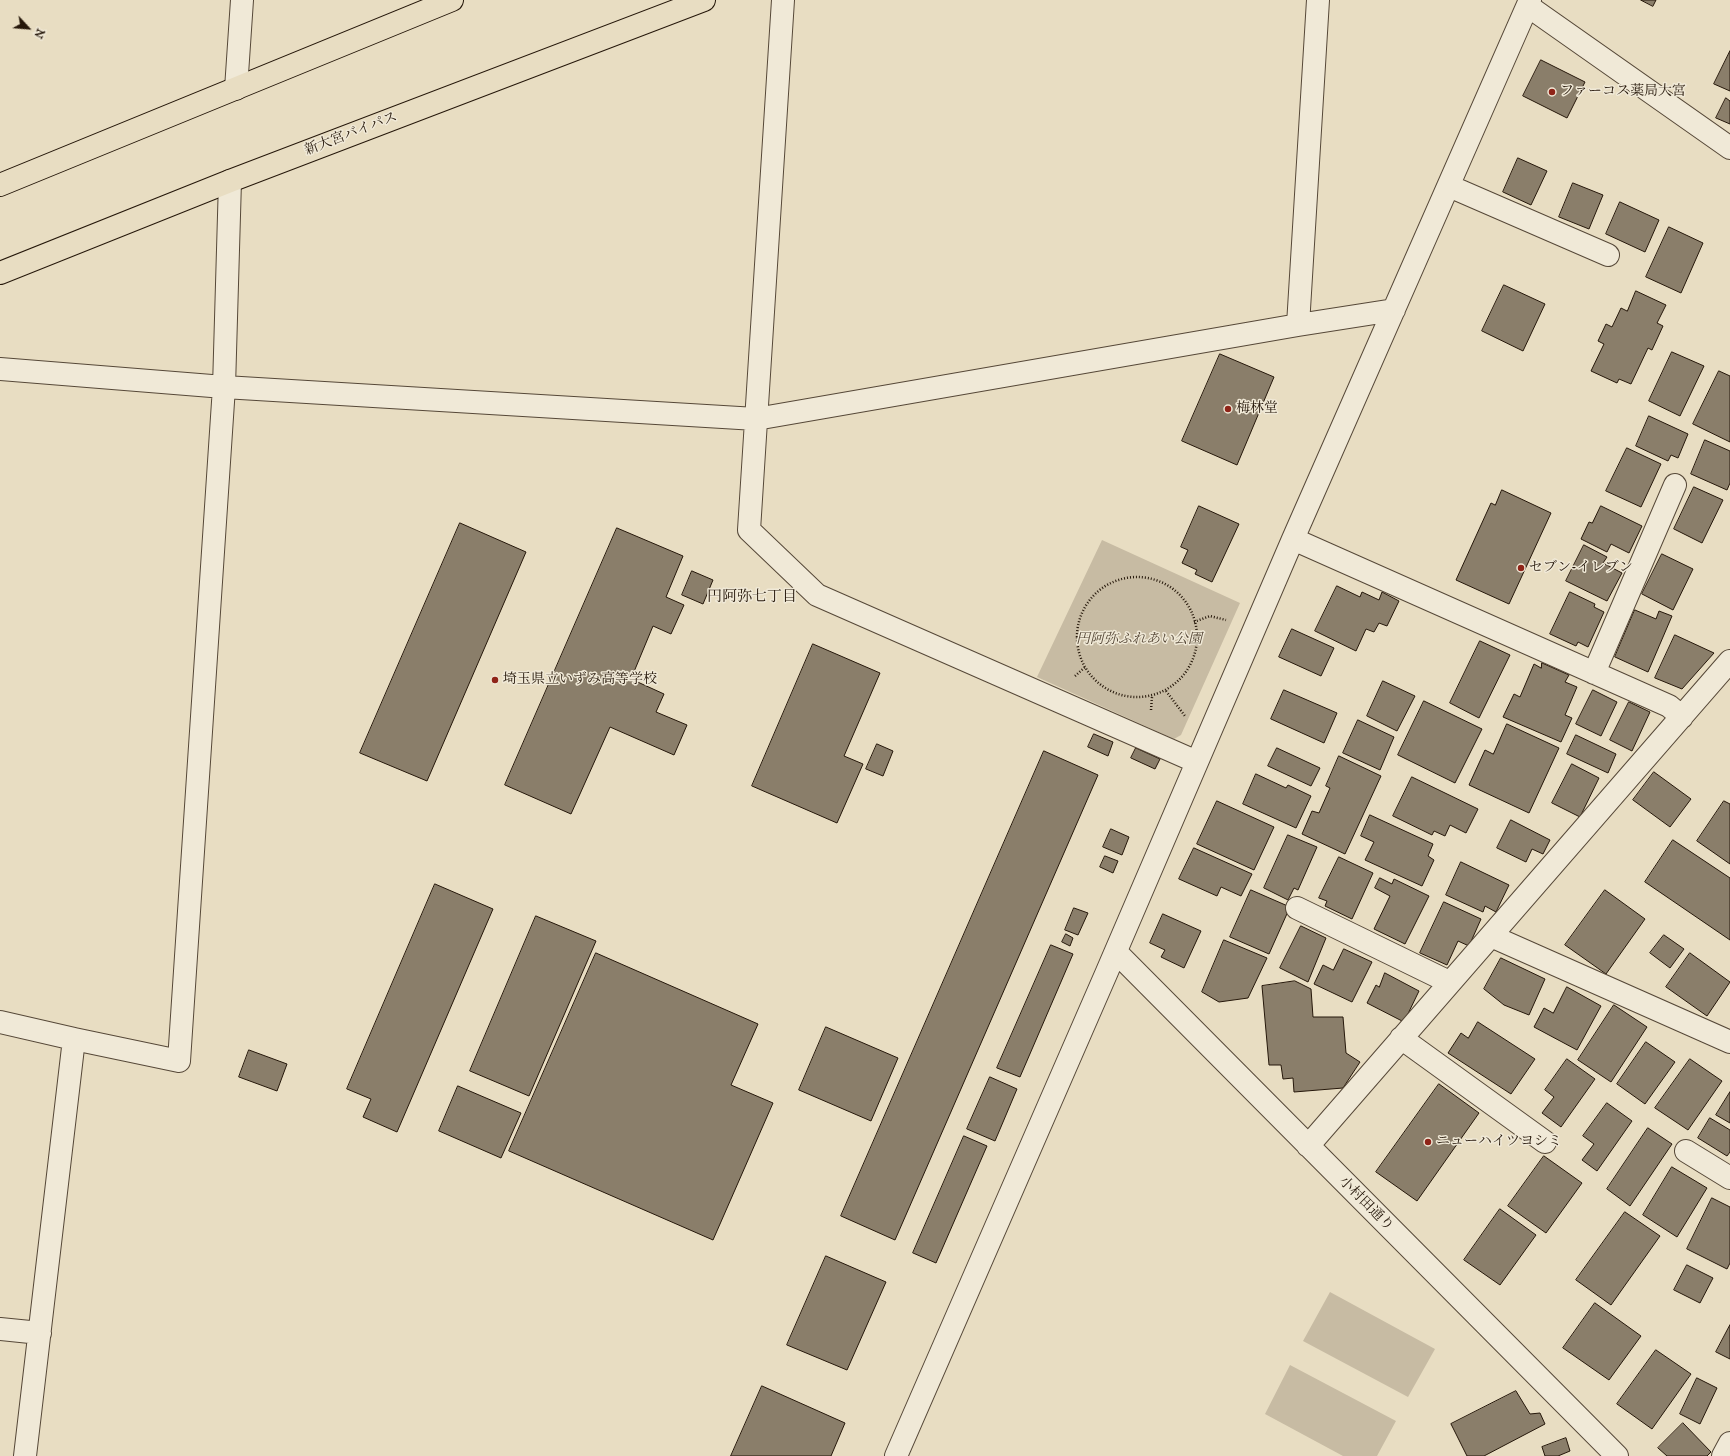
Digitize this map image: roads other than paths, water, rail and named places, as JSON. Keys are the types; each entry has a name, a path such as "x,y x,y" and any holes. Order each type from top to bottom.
{"highway":[{"path":"0,185 452,0"},
{"name":"新大宮バイパス","path":"0,273 230,181 704,0"}],"street":[{"path":"236,89 242,0"},
{"path":"782,0 749,530 817,594 1197,762"},
{"path":"1298,325 1318,0"},
{"path":"896,1456 1116,952 1293,539 1529,3 1730,148"},
{"path":"0,1022 179,1061 224,387 230,181"},
{"path":"1449,186 1608,255"},
{"path":"0,369 224,387 756,419 1298,325 1394,310"},
{"path":"1594,673 1675,485"},
{"path":"1293,539 1669,706 1682,716"},
{"path":"1308,1146 1730,660"},
{"path":"1297,908 1449,982"},
{"path":"1491,936 1730,1042"},
{"name":"小村田通り","path":"1116,952 1617,1456"},
{"path":"1401,1038 1545,1142"},
{"path":"25,1456 74,1039"},
{"path":"1686,1151 1730,1178"},
{"path":"0,1329 40,1333"},
{"path":"1723,1456 1730,1443"}],"place":[{"name":"ファーコス薬局大宮","path":"1552,92"},
{"name":"梅林堂","path":"1228,409"},
{"name":"セブン-イレブン","path":"1521,568"},
{"name":"埼玉県立いずみ高等学校","path":"495,680"},
{"name":"ニューハイツヨシミ","path":"1428,1142"}],"district":[{"name":"円阿弥七丁目","path":"752,597"}],"park label":[{"name":"円阿弥ふれあい公園","path":"1139,640"}]}
